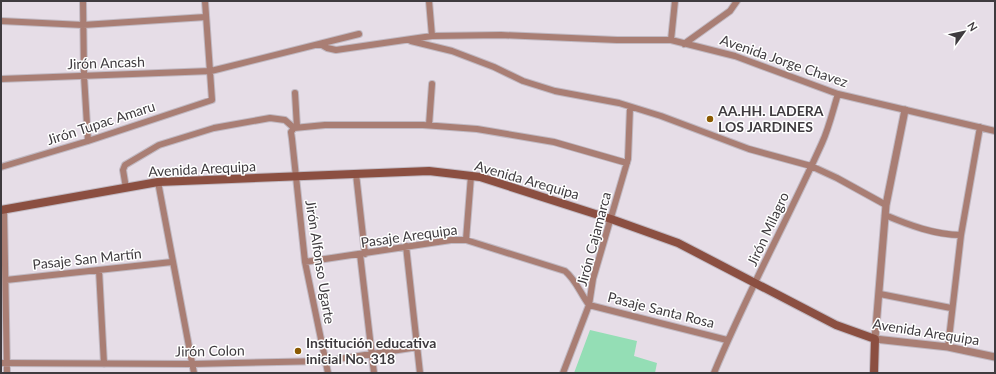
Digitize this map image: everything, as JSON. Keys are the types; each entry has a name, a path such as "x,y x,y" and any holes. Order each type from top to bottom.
{"main road":[{"name":"Avenida Arequipa","path":"2,210 158,182 429,171 480,177 612,219 678,243 836,325 875,339"},
{"path":"874,373 875,339"}],"street":[{"path":"83,1 84,76 88,141"},
{"path":"205,1 211,71"},
{"path":"429,1 432,36"},
{"path":"671,40 675,1"},
{"path":"684,44 730,11 737,1"},
{"path":"1,21 83,24 206,17"},
{"name":"Jirón Ancash","path":"1,78 211,71 359,34"},
{"name":"Avenida Jorge Chavez","path":"320,44 327,48 336,50 432,36 501,35 617,40 671,40 735,56 838,94 995,131"},
{"path":"408,40 452,51 494,67 523,81 555,92 630,107 688,125 749,149 811,166 886,205"},
{"name":"Jirón Tupac Amaru","path":"1,167 88,141 208,102 212,100 213,97 211,71"},
{"path":"429,125 432,84"},
{"name":"Jirón Alfonso Ugarte","path":"295,93 296,128 291,132 305,262 328,373"},
{"name":"Jirón Milagro","path":"714,373 727,340 822,142 838,94"},
{"name":"Jirón Cajamarca","path":"563,373 589,305 593,279 612,219 627,163 630,107"},
{"path":"875,339 880,294 886,205 905,110"},
{"path":"126,188 123,170 125,165 159,144 214,128 270,118 285,120 296,128 325,125 429,125 477,129 530,137 579,148 627,163"},
{"path":"948,348 961,235 980,127"},
{"path":"356,174 362,254 374,373"},
{"path":"466,240 471,176"},
{"path":"158,182 194,373"},
{"path":"2,210 6,280 4,362 7,373"},
{"path":"886,215 921,228 952,235 961,235"},
{"name":"Pasaje Arequipa","path":"305,262 406,246 451,240 466,240 565,270 574,278 580,292 589,305"},
{"path":"406,246 420,373"},
{"name":"Pasaje San Martín","path":"6,280 172,262"},
{"path":"99,270 104,364"},
{"path":"880,294 952,308"},
{"name":"Pasaje Santa Rosa","path":"589,305 727,340"},
{"name":"Avenida Arequipa","path":"875,339 948,348 995,357"},
{"name":"Jirón Colon","path":"4,362 192,364 325,361 418,347"}],"green space":[{"path":"590,330 637,341 634,356 657,363 655,373 574,373"}],"place":[{"name":"AA.HH. LADERA LOS JARDINES","path":"710,119"},
{"name":"Institución educativa inicial No. 318","path":"298,351"}]}
